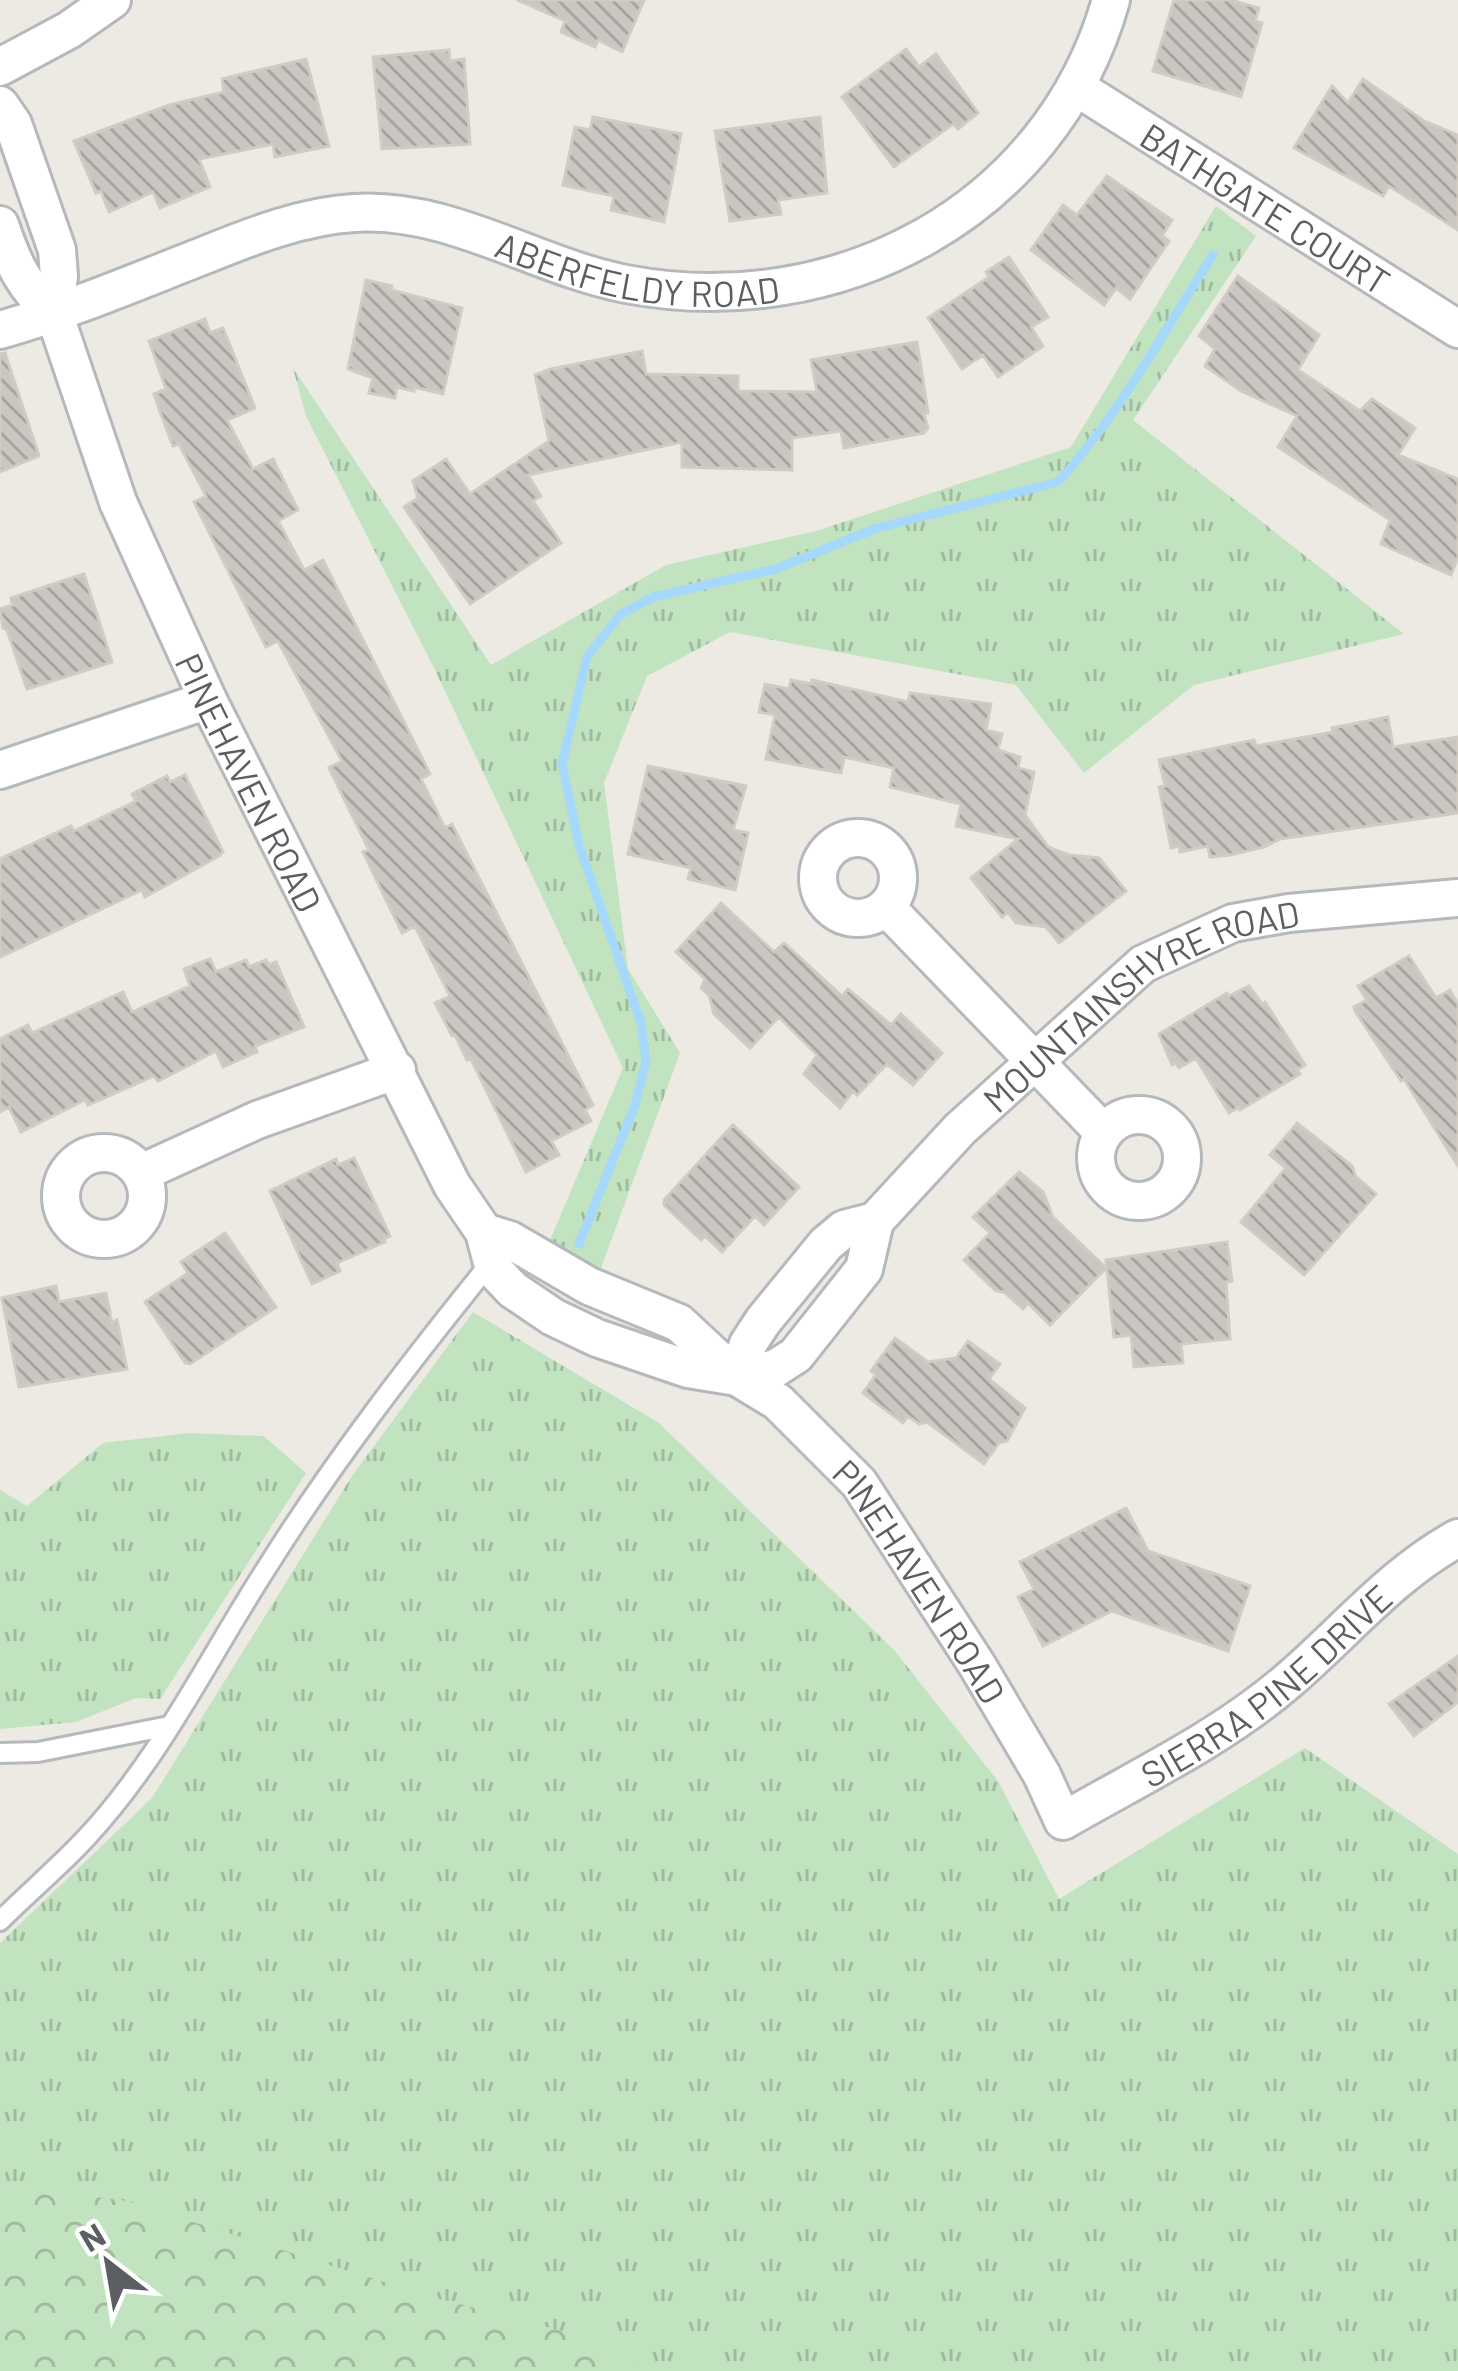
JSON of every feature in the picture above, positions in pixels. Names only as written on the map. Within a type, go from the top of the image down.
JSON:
[{"type":"street","points":[[0,67],[69,30],[112,0]]},
{"type":"street","name":"ABERFELDY ROAD","points":[[0,330],[246,239],[352,212],[428,218],[622,284],[698,294],[771,290],[838,275],[885,259],[986,197],[1060,115],[1090,61],[1112,0]]},
{"type":"street","name":"BATHGATE COURT","points":[[1076,86],[1458,329]]},
{"type":"street","name":"PINEHAVEN ROAD","points":[[0,105],[14,124],[57,250],[54,313],[104,468],[208,700],[487,1247],[510,1240],[589,1286],[679,1323],[737,1377],[778,1402],[859,1483],[977,1665],[1042,1774],[1063,1821]]},
{"type":"street","name":"PINEHAVEN ROAD","points":[[0,225],[27,290],[54,313]]},
{"type":"street","points":[[0,770],[208,700]]},
{"type":"street","name":"MOUNTAINSHYRE ROAD","points":[[737,1377],[776,1368],[796,1354],[864,1269],[874,1221],[921,1168],[1032,1060],[1143,964],[1233,922],[1458,898]]},
{"type":"street","points":[[886,907],[1102,1132]]},
{"type":"street","points":[[141,1173],[257,1120],[397,1070]]},
{"type":"street","name":"SIERRA PINE DRIVE","points":[[1063,1821],[1246,1714],[1390,1586],[1458,1538]]},
{"type":"lane","points":[[0,1921],[86,1838],[170,1726],[265,1569],[487,1247]]},
{"type":"lane","points":[[0,1754],[38,1752],[170,1726]]},
{"type":"green space","points":[[1216,206],[1256,236],[1133,420],[1404,634],[1194,685],[1084,773],[1016,685],[730,632],[647,676],[604,783],[628,969],[680,1053],[598,1276],[548,1245],[623,1068],[435,670],[306,416],[293,368],[491,665],[666,565],[816,531],[1071,447]]},
{"type":"green space","points":[[473,1312],[659,1423],[894,1650],[998,1781],[1059,1899],[1305,1748],[1458,1854],[1458,2371],[0,2371],[0,1943],[152,1798],[352,1476]]},
{"type":"green space","points":[[189,1433],[264,1436],[306,1473],[160,1699],[136,1698],[76,1722],[0,1729],[0,1490],[27,1506],[103,1443]]},
{"type":"green space","points":[[0,2185],[126,2201],[432,2297],[593,2339],[642,2371],[0,2371]]},
{"type":"building","points":[[517,0],[644,0],[622,52],[598,40],[595,47],[561,32],[565,21]]},
{"type":"building","points":[[1174,0],[1231,0],[1259,8],[1255,21],[1262,23],[1241,97],[1153,71]]},
{"type":"building","points":[[906,49],[919,67],[936,54],[978,113],[958,129],[953,124],[894,167],[842,97]]},
{"type":"building","points":[[449,50],[450,61],[464,59],[470,144],[382,149],[373,57]]},
{"type":"building","points":[[306,59],[329,146],[275,157],[273,144],[199,159],[210,187],[160,208],[153,192],[109,212],[74,141],[169,105],[224,92],[222,79]]},
{"type":"building","points":[[1363,79],[1424,121],[1458,135],[1458,230],[1389,186],[1383,196],[1294,148],[1332,86],[1348,103]]},
{"type":"building","points":[[593,117],[681,134],[664,222],[611,210],[614,196],[563,185],[575,127],[590,130]]},
{"type":"building","points":[[820,117],[827,193],[778,200],[781,214],[730,221],[715,131]]},
{"type":"building","points":[[1107,176],[1172,220],[1162,236],[1169,241],[1130,299],[1116,288],[1104,305],[1031,250],[1063,205],[1077,215]]},
{"type":"building","points":[[1009,257],[1048,317],[1031,327],[1043,346],[998,377],[983,355],[962,369],[928,318],[989,277],[986,272]]},
{"type":"building","points":[[1238,276],[1319,335],[1298,370],[1360,411],[1372,399],[1415,428],[1398,455],[1458,479],[1458,557],[1451,575],[1381,544],[1390,520],[1278,447],[1297,416],[1241,391],[1205,366],[1215,349],[1199,336]]},
{"type":"building","points":[[366,280],[462,308],[443,394],[414,387],[414,391],[397,387],[395,398],[369,393],[373,378],[348,369]]},
{"type":"building","points":[[205,319],[210,333],[223,328],[255,408],[227,420],[253,469],[273,459],[298,510],[278,521],[304,570],[323,560],[430,774],[421,779],[445,828],[452,824],[593,1105],[585,1110],[591,1121],[551,1141],[559,1155],[526,1172],[471,1059],[467,1060],[435,1003],[450,996],[415,926],[402,933],[363,852],[369,850],[329,768],[342,761],[278,641],[266,647],[194,502],[206,496],[179,444],[173,446],[160,412],[154,394],[166,389],[149,341]]},
{"type":"building","points":[[917,342],[928,413],[924,414],[928,428],[924,433],[844,448],[841,431],[792,438],[792,470],[682,467],[682,442],[528,475],[541,496],[533,501],[561,543],[470,604],[404,507],[418,498],[413,481],[446,459],[470,494],[549,441],[535,375],[551,369],[642,351],[646,374],[738,376],[738,391],[817,392],[811,360]]},
{"type":"building","points":[[5,353],[39,456],[0,472],[0,354]]},
{"type":"building","points":[[84,574],[112,662],[27,689],[0,609],[13,605],[11,598]]},
{"type":"building","points":[[791,680],[812,684],[812,680],[908,702],[910,693],[991,704],[986,730],[1002,734],[998,750],[1020,757],[1018,768],[1034,772],[1025,815],[1048,847],[1099,858],[1126,891],[1059,943],[1046,927],[1016,923],[1008,912],[1002,917],[971,878],[1018,839],[956,826],[961,804],[890,787],[894,768],[844,757],[841,773],[766,759],[775,715],[759,712],[765,684],[789,689]]},
{"type":"building","points":[[1388,717],[1393,747],[1458,737],[1458,813],[1280,839],[1230,855],[1210,857],[1208,846],[1180,852],[1179,846],[1171,848],[1159,787],[1165,786],[1159,760],[1254,740],[1256,746],[1333,732],[1332,728]]},
{"type":"building","points":[[648,766],[746,786],[733,830],[748,833],[735,890],[688,879],[691,868],[628,854]]},
{"type":"building","points":[[185,775],[223,852],[219,856],[145,897],[142,890],[0,957],[0,859],[136,801],[132,794],[167,776],[170,782]]},
{"type":"building","points":[[721,903],[774,952],[784,943],[842,996],[848,989],[891,1025],[901,1014],[942,1053],[913,1085],[887,1064],[840,1108],[804,1074],[817,1055],[779,1017],[750,1048],[714,1014],[709,995],[701,988],[705,979],[676,952]]},
{"type":"building","points":[[1409,956],[1436,998],[1450,990],[1458,1004],[1458,1166],[1354,1007],[1367,1000],[1358,986]]},
{"type":"building","points":[[210,959],[216,972],[246,960],[249,967],[266,960],[269,965],[276,962],[304,1027],[255,1046],[257,1052],[223,1067],[216,1051],[158,1081],[154,1076],[88,1105],[85,1100],[21,1132],[9,1107],[0,1112],[0,1039],[28,1025],[32,1033],[123,992],[132,1012],[190,986],[184,969]]},
{"type":"building","points":[[1249,986],[1265,1002],[1305,1065],[1297,1070],[1300,1074],[1229,1113],[1196,1058],[1179,1068],[1172,1065],[1159,1034],[1227,993]]},
{"type":"building","points":[[1297,1123],[1352,1166],[1356,1177],[1376,1194],[1304,1275],[1241,1222],[1286,1168],[1270,1155]]},
{"type":"building","points":[[733,1125],[799,1187],[764,1225],[755,1216],[722,1252],[705,1236],[701,1240],[664,1200]]},
{"type":"building","points":[[354,1158],[390,1236],[337,1263],[340,1271],[312,1284],[270,1191],[336,1159],[338,1165]]},
{"type":"building","points":[[1019,1172],[1043,1192],[1053,1217],[1106,1268],[1050,1325],[1028,1303],[1023,1309],[1004,1292],[996,1291],[964,1260],[990,1233],[973,1217]]},
{"type":"building","points":[[225,1233],[276,1307],[185,1363],[145,1302],[188,1273],[181,1262]]},
{"type":"building","points":[[1227,1242],[1232,1281],[1226,1282],[1230,1339],[1181,1344],[1183,1363],[1134,1367],[1131,1335],[1114,1337],[1106,1260]]},
{"type":"building","points":[[56,1286],[59,1302],[106,1293],[127,1369],[19,1387],[2,1298]]},
{"type":"building","points":[[895,1338],[928,1362],[956,1358],[968,1341],[1000,1364],[989,1379],[1025,1408],[1007,1441],[999,1443],[984,1464],[927,1422],[919,1424],[908,1416],[903,1423],[863,1393],[876,1375],[871,1371]]},
{"type":"building","points":[[1126,1508],[1148,1551],[1250,1586],[1228,1651],[1112,1611],[1043,1646],[1018,1597],[1034,1589],[1020,1562]]},
{"type":"building","points":[[1458,1656],[1458,1702],[1414,1736],[1389,1704]]},
{"type":"waterway","points":[[579,1244],[635,1105],[646,1061],[641,1023],[579,845],[562,764],[587,657],[620,615],[653,597],[776,569],[874,529],[1058,482],[1121,401],[1213,255]]}]
